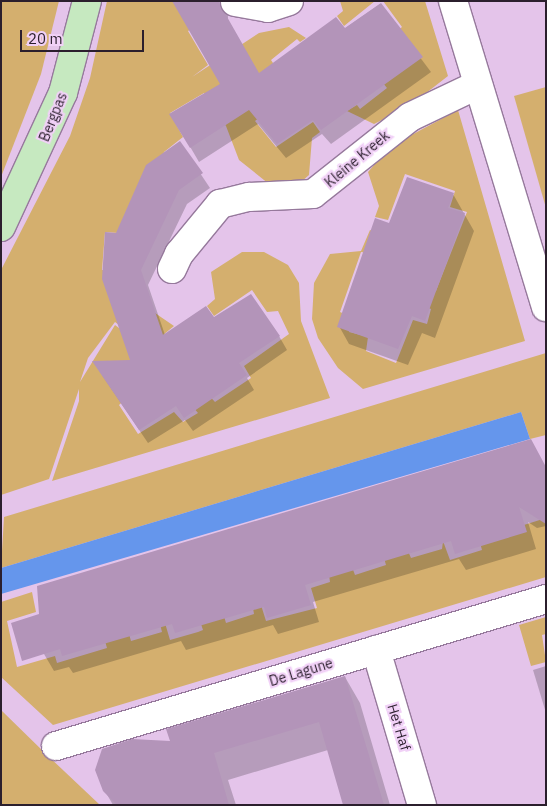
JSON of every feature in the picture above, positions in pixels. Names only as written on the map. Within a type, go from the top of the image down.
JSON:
[{"type":"main road","name":"Bergpas","points":[[1,227],[63,93],[87,1]]},
{"type":"street","points":[[235,2],[268,8],[289,1]]},
{"type":"street","points":[[453,1],[546,307]]},
{"type":"street","name":"Kleine Kreek","points":[[172,269],[179,254],[220,204],[249,197],[312,194],[410,117],[477,85]]},
{"type":"street","name":"De Lagune","points":[[56,746],[546,599]]},
{"type":"street","name":"Het Haf","points":[[376,650],[422,805]]},
{"type":"shaded area","points":[[1,1],[59,1],[41,74],[1,177]]},
{"type":"shaded area","points":[[107,1],[180,1],[220,11],[188,31],[208,65],[192,77],[259,33],[289,27],[306,38],[300,42],[297,39],[271,60],[281,75],[265,113],[255,121],[276,147],[313,122],[320,132],[312,138],[309,175],[301,182],[269,184],[239,160],[226,126],[204,93],[170,113],[183,137],[164,152],[144,235],[105,232],[102,270],[142,273],[119,325],[115,322],[88,358],[80,382],[115,325],[119,328],[155,313],[174,326],[135,358],[128,397],[119,405],[138,434],[174,412],[183,422],[198,413],[188,401],[204,390],[215,402],[251,378],[244,366],[289,334],[278,311],[267,312],[252,290],[214,316],[207,306],[215,299],[211,272],[242,252],[264,252],[288,265],[299,283],[301,321],[330,398],[52,481],[79,401],[79,389],[49,479],[1,495],[1,270],[70,136],[90,78]]},
{"type":"shaded area","points":[[340,1],[375,1],[344,26],[337,16],[343,11]]},
{"type":"shaded area","points":[[383,1],[425,1],[448,76],[408,107],[374,124],[347,111],[357,105],[360,109],[387,88],[375,73],[392,35],[402,27]]},
{"type":"shaded area","points":[[546,87],[546,208],[514,96]]},
{"type":"shaded area","points":[[458,110],[525,341],[363,389],[338,368],[318,338],[312,319],[314,283],[330,254],[361,251],[370,230],[383,235],[375,254],[361,252],[340,312],[354,318],[349,332],[368,337],[366,351],[396,363],[413,320],[427,324],[431,309],[419,304],[436,291],[467,212],[450,207],[455,191],[405,174],[388,220],[375,217],[379,206],[368,172],[391,146]]},
{"type":"shaded area","points":[[546,353],[546,435],[530,439],[521,412],[1,568],[4,517]]},
{"type":"shaded area","points":[[546,518],[546,577],[53,725],[1,677],[1,602],[32,592],[36,612],[7,621],[17,667],[55,656],[57,663],[107,648],[105,641],[129,634],[131,641],[162,632],[160,624],[165,623],[170,640],[198,632],[203,630],[200,621],[221,606],[226,623],[254,614],[252,602],[261,605],[266,621],[317,608],[311,588],[330,582],[329,575],[352,567],[355,575],[386,565],[384,558],[408,551],[411,558],[442,549],[443,541],[450,560],[482,550],[479,539]]},
{"type":"shaded area","points":[[546,617],[546,634],[542,635],[546,662],[531,666],[519,625]]},
{"type":"shaded area","points":[[1,710],[46,754],[100,805],[1,805]]},
{"type":"water","points":[[521,412],[530,439],[1,594],[1,568]]},
{"type":"building","points":[[172,1],[218,1],[259,73],[336,17],[345,28],[381,3],[423,57],[321,130],[313,120],[277,144],[249,110],[190,148],[169,114],[220,84]]},
{"type":"building","points":[[180,141],[203,173],[179,190],[141,270],[163,335],[206,306],[214,317],[251,294],[280,336],[239,363],[247,375],[184,418],[176,406],[139,430],[92,361],[130,360],[102,279],[105,232],[116,233],[146,165]]},
{"type":"building","points":[[407,177],[454,193],[448,208],[465,213],[425,321],[412,316],[398,349],[337,327],[375,218],[389,223]]},
{"type":"building","points":[[531,439],[546,467],[546,524],[519,507],[527,532],[455,554],[451,541],[305,585],[311,605],[267,618],[264,607],[175,633],[172,624],[62,656],[60,649],[22,661],[11,623],[39,614],[37,586]]},
{"type":"building","points":[[345,676],[384,805],[343,805],[319,722],[214,753],[229,805],[117,805],[103,791],[95,770],[102,749],[132,739],[170,741],[166,729]]}]
